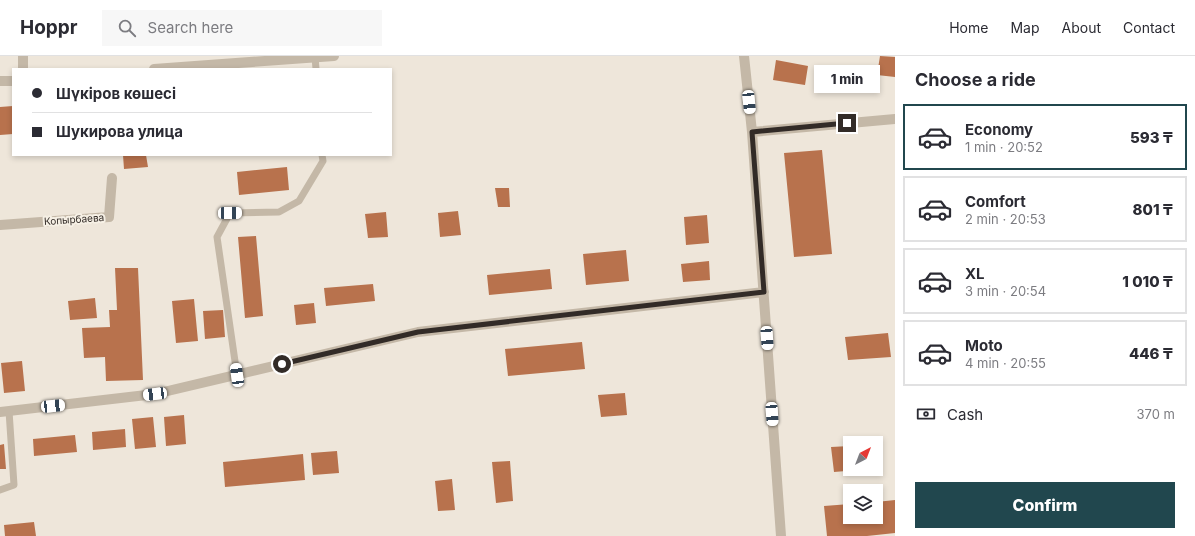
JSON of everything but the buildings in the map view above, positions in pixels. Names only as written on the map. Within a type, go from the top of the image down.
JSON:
[{"type":"street","points":[[22,56],[23,68]]},
{"type":"street","points":[[161,68],[214,60],[334,56]]},
{"type":"street","points":[[744,56],[752,132],[781,536]]},
{"type":"street","points":[[0,82],[12,81]]},
{"type":"street","points":[[752,132],[895,119]]},
{"type":"street","name":"Копырбаева","points":[[0,225],[109,217],[112,178]]},
{"type":"street","points":[[4,412],[155,394],[418,332],[764,292]]},
{"type":"lane","points":[[315,57],[316,68]]},
{"type":"lane","points":[[237,375],[217,237],[230,213],[279,212],[299,201],[323,161],[322,156]]},
{"type":"lane","points":[[0,490],[14,485],[4,412]]},
{"type":"route","points":[[282,364],[418,332],[764,292],[752,132],[847,123]]}]
